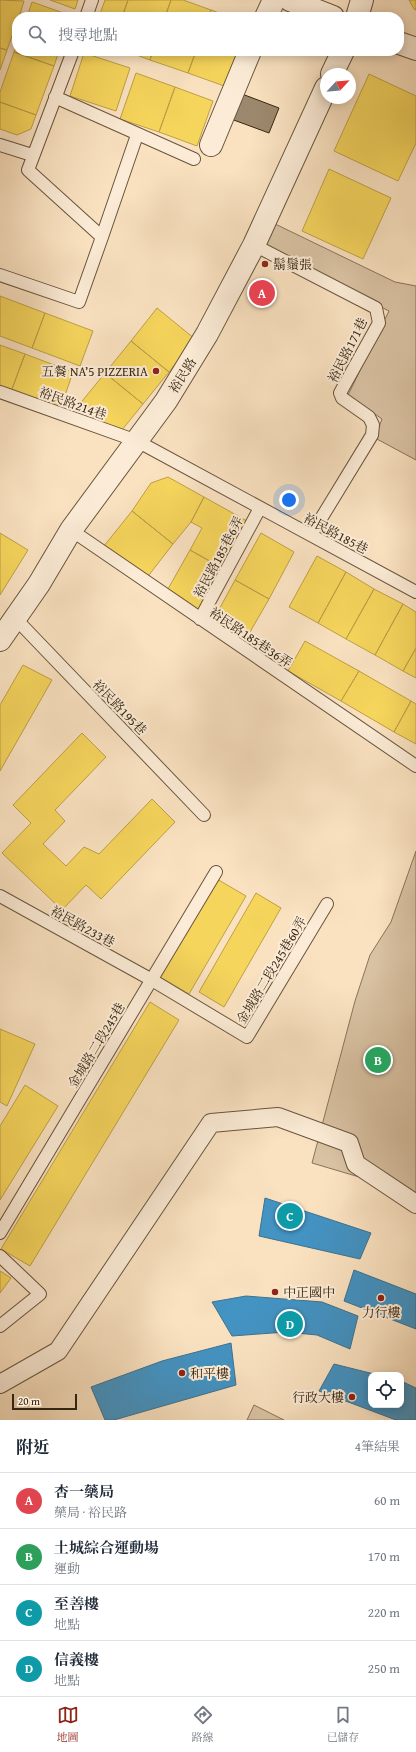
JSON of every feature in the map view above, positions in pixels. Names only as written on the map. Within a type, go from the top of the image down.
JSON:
[{"type":"street","points":[[268,12],[274,0]]},
{"type":"street","points":[[290,0],[320,12]]},
{"type":"street","points":[[358,12],[362,0]]},
{"type":"street","points":[[404,45],[416,50]]},
{"type":"street","points":[[211,145],[248,56]]},
{"type":"street","points":[[335,68],[341,56]]},
{"type":"street","name":"裕民路","points":[[0,640],[39,584],[71,530],[166,401],[207,334],[254,244],[320,101]]},
{"type":"street","points":[[0,1384],[58,1351],[211,1123],[278,1117],[349,1143],[356,1164],[416,1204]]},
{"type":"lane","points":[[88,12],[92,0]]},
{"type":"lane","points":[[71,56],[32,155],[28,170],[102,237]]},
{"type":"lane","points":[[55,97],[137,135],[194,159]]},
{"type":"lane","points":[[0,275],[78,302],[137,135]]},
{"type":"lane","points":[[0,145],[32,155]]},
{"type":"lane","name":"裕民路171巷","points":[[254,244],[376,308],[379,323],[340,393],[342,398],[369,417],[373,425],[372,435],[311,535]]},
{"type":"lane","name":"裕民路214巷","points":[[0,392],[137,441]]},
{"type":"lane","name":"裕民路185巷","points":[[137,441],[416,592]]},
{"type":"lane","name":"裕民路185巷6弄","points":[[200,619],[260,508]]},
{"type":"lane","name":"裕民路185巷36弄","points":[[71,530],[416,766]]},
{"type":"lane","name":"裕民路195巷","points":[[15,618],[204,815]]},
{"type":"lane","name":"金城路二段245巷","points":[[0,1233],[216,872]]},
{"type":"lane","name":"裕民路233巷","points":[[0,896],[152,980]]},
{"type":"lane","name":"金城路二段245巷60弄","points":[[152,980],[247,1037],[327,904]]},
{"type":"lane","points":[[0,1256],[40,1294],[0,1326]]},
{"type":"shaded area","points":[[269,221],[395,282],[416,286],[416,460],[375,438],[382,419],[348,395],[389,311],[258,245]]},
{"type":"shaded area","points":[[416,851],[416,1209],[376,1182],[312,1163],[355,1001],[370,955],[391,922]]},
{"type":"shaded area","points":[[254,1405],[284,1420],[247,1420]]},
{"type":"building: 住宅","points":[[0,0],[24,1],[21,12],[12,12],[12,36],[7,50],[0,48]]},
{"type":"building: 住宅","points":[[50,0],[78,0],[75,9]]},
{"type":"building: 住宅","points":[[105,0],[128,0],[124,12],[101,12]]},
{"type":"building: 住宅","points":[[128,0],[171,0],[167,12],[124,12]]},
{"type":"building: 住宅","points":[[171,0],[183,0],[211,10],[210,12],[167,12]]},
{"type":"building: 住宅","points":[[409,0],[416,0],[416,10],[414,9]]},
{"type":"building: 住宅","points":[[32,2],[61,12],[29,12]]},
{"type":"building: 住宅","points":[[0,48],[7,50],[0,70]]},
{"type":"building: 住宅","points":[[13,56],[25,56],[54,66],[36,115],[0,102],[0,92]]},
{"type":"building: 住宅","points":[[25,56],[57,56],[54,66]]},
{"type":"building: 住宅","points":[[83,56],[93,56],[130,68],[116,111],[70,96]]},
{"type":"building: 住宅","points":[[139,56],[151,56],[150,60]]},
{"type":"building: 住宅","points":[[151,56],[194,56],[188,73],[150,60]]},
{"type":"building: 住宅","points":[[194,56],[238,56],[227,87],[188,73]]},
{"type":"building: 住宅","points":[[136,73],[175,87],[159,132],[120,119]]},
{"type":"building: 住宅","points":[[369,74],[416,96],[416,143],[398,181],[334,151]]},
{"type":"building: 住宅","points":[[175,87],[213,101],[197,146],[159,132]]},
{"type":"building: 住宅","points":[[0,102],[36,115],[31,129],[17,135],[0,129]]},
{"type":"building: 住宅","points":[[329,169],[391,198],[363,259],[302,231]]},
{"type":"building: 住宅","points":[[0,296],[45,313],[32,348],[0,336]]},
{"type":"building: 住宅","points":[[157,308],[195,339],[169,372],[131,341]]},
{"type":"building: 住宅","points":[[45,313],[93,331],[80,366],[32,348]]},
{"type":"building: 住宅","points":[[131,341],[169,372],[143,404],[105,373]]},
{"type":"building: 住宅","points":[[0,345],[25,354],[12,389],[0,385]]},
{"type":"building: 住宅","points":[[25,354],[73,372],[61,407],[12,389]]},
{"type":"building: 住宅","points":[[105,373],[143,404],[117,436],[79,405]]},
{"type":"building: 住宅","points":[[168,477],[204,497],[191,522],[173,544],[132,511],[151,483]]},
{"type":"building: 住宅","points":[[204,497],[247,521],[222,568],[190,550],[202,528],[191,522]]},
{"type":"building: 住宅","points":[[132,511],[173,544],[142,584],[100,551]]},
{"type":"building: 住宅","points":[[0,533],[28,550],[0,595]]},
{"type":"building: 住宅","points":[[261,533],[294,552],[269,599],[235,580]]},
{"type":"building: 住宅","points":[[190,550],[222,568],[196,614],[164,596]]},
{"type":"building: 住宅","points":[[317,556],[346,572],[318,623],[289,607]]},
{"type":"building: 住宅","points":[[346,572],[374,589],[346,639],[318,623]]},
{"type":"building: 住宅","points":[[235,580],[269,599],[242,646],[209,628]]},
{"type":"building: 住宅","points":[[374,589],[403,604],[375,655],[346,639]]},
{"type":"building: 住宅","points":[[403,604],[416,612],[416,648],[403,671],[375,655]]},
{"type":"building: 住宅","points":[[305,641],[359,671],[341,701],[288,671]]},
{"type":"building: 住宅","points":[[416,648],[416,678],[403,671]]},
{"type":"building: 住宅","points":[[23,665],[52,680],[0,771],[0,705]]},
{"type":"building: 住宅","points":[[359,671],[411,701],[394,732],[341,701]]},
{"type":"building: 住宅","points":[[411,701],[416,704],[416,744],[394,732]]},
{"type":"building: 住宅","points":[[82,733],[106,757],[55,810],[65,821],[43,844],[66,866],[84,847],[99,854],[152,799],[175,822],[101,899],[86,885],[62,910],[2,853],[31,823],[13,805]]},
{"type":"building: 住宅","points":[[217,879],[246,896],[189,994],[160,977]]},
{"type":"building: 住宅","points":[[256,893],[281,908],[224,1007],[199,992]]},
{"type":"building: 住宅","points":[[150,1002],[179,1020],[30,1266],[1,1249]]},
{"type":"building: 住宅","points":[[0,1029],[35,1044],[7,1106],[0,1102]]},
{"type":"building: 住宅","points":[[25,1085],[58,1106],[0,1200],[0,1126]]},
{"type":"building: 住宅","points":[[0,1271],[11,1278],[0,1293]]},
{"type":"building: 學校","points":[[265,1198],[371,1233],[360,1259],[259,1236]]},
{"type":"building: 學校","name":"力行樓","points":[[354,1270],[416,1294],[416,1329],[344,1301]]},
{"type":"building: 學校","points":[[246,1296],[322,1302],[358,1316],[350,1349],[317,1335],[286,1332],[232,1336],[212,1302]]},
{"type":"building: 學校","name":"和平樓","points":[[231,1343],[236,1385],[114,1420],[105,1420],[91,1387],[162,1361]]},
{"type":"building: 學校","name":"行政大樓","points":[[334,1364],[368,1372],[368,1408],[404,1408],[404,1382],[416,1388],[416,1420],[396,1420],[319,1391]]},
{"type":"building: 其他","points":[[242,94],[279,108],[269,133],[231,119]]},
{"type":"place","name":"鬍鬚張","points":[[265,264]]},
{"type":"place","name":"杏一藥局","points":[[262,293]]},
{"type":"place","name":"五餐 NA’5 PIZZERIA","points":[[156,371]]},
{"type":"place","name":"土城綜合運動場","points":[[378,1060]]},
{"type":"place","name":"至善樓","points":[[290,1216]]},
{"type":"place","name":"中正國中","points":[[275,1292]]},
{"type":"place","name":"力行樓","points":[[381,1298]]},
{"type":"place","name":"信義樓","points":[[290,1324]]},
{"type":"place","name":"和平樓","points":[[182,1373]]},
{"type":"place","name":"行政大樓","points":[[352,1397]]}]
